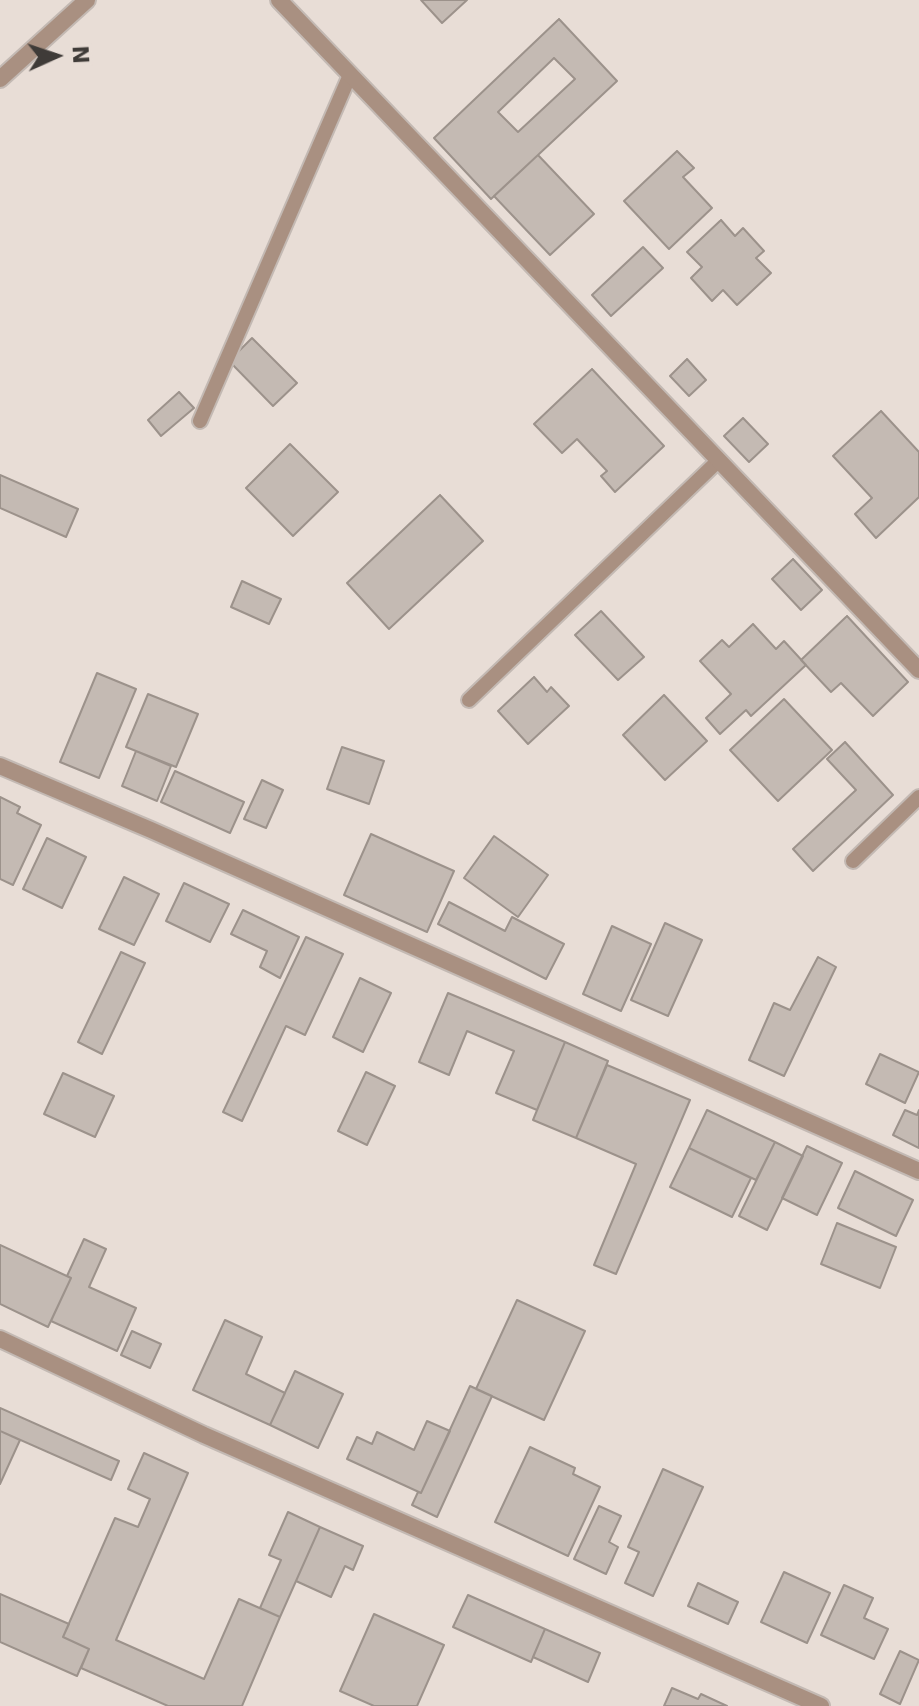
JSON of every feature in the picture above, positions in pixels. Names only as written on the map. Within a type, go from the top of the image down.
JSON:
[{"type":"street","points":[[0,79],[87,0]]},
{"type":"street","points":[[279,0],[919,670]]},
{"type":"street","points":[[0,766],[919,1171]]},
{"type":"street","points":[[0,1339],[204,1435],[821,1706]]},
{"type":"lane","points":[[200,421],[350,75]]},
{"type":"lane","points":[[469,700],[719,460]]},
{"type":"lane","points":[[853,861],[919,797]]},
{"type":"building","points":[[421,0],[467,0],[442,23]]},
{"type":"building","points":[[559,19],[617,81],[491,199],[434,138]],"holes":[[[554,58],[575,79],[518,132],[498,112]]]},
{"type":"building","points":[[677,151],[694,168],[683,177],[712,208],[669,249],[624,201]]},
{"type":"building","points":[[538,155],[594,214],[550,255],[494,196]]},
{"type":"building","points":[[721,220],[735,236],[743,228],[764,251],[756,258],[771,273],[737,305],[723,290],[712,301],[691,278],[702,267],[687,252]]},
{"type":"building","points":[[643,247],[663,268],[611,316],[592,295]]},
{"type":"building","points":[[252,338],[297,383],[273,406],[229,361]]},
{"type":"building","points":[[687,359],[706,380],[689,396],[670,376]]},
{"type":"building","points":[[592,369],[664,446],[615,492],[601,476],[607,471],[577,439],[562,453],[534,424]]},
{"type":"building","points":[[179,392],[194,408],[161,436],[148,420]]},
{"type":"building","points":[[881,411],[919,452],[919,497],[876,538],[855,514],[872,498],[833,456]]},
{"type":"building","points":[[743,418],[768,444],[749,462],[724,436]]},
{"type":"building","points":[[290,444],[338,492],[293,536],[246,488]]},
{"type":"building","points":[[0,475],[78,509],[66,537],[0,508]]},
{"type":"building","points":[[440,495],[483,541],[389,629],[347,583]]},
{"type":"building","points":[[793,559],[822,590],[801,610],[772,579]]},
{"type":"building","points":[[242,581],[281,599],[269,624],[231,607]]},
{"type":"building","points":[[601,611],[644,657],[618,680],[575,635]]},
{"type":"building","points":[[847,616],[908,682],[873,716],[841,683],[831,692],[801,660]]},
{"type":"building","points":[[753,624],[776,649],[784,641],[806,665],[751,716],[746,710],[720,734],[706,718],[731,694],[700,661],[722,640],[729,647]]},
{"type":"building","points":[[97,673],[136,689],[99,778],[60,762]]},
{"type":"building","points":[[534,677],[547,692],[551,687],[569,706],[528,744],[498,711]]},
{"type":"building","points":[[148,694],[198,714],[176,767],[126,747]]},
{"type":"building","points":[[664,695],[707,741],[665,780],[623,735]]},
{"type":"building","points":[[784,699],[832,750],[778,801],[730,750]]},
{"type":"building","points":[[845,742],[893,795],[813,871],[793,849],[856,790],[827,759]]},
{"type":"building","points":[[342,747],[384,761],[369,804],[327,789]]},
{"type":"building","points":[[136,751],[171,766],[157,801],[122,786]]},
{"type":"building","points":[[175,771],[244,802],[230,833],[161,802]]},
{"type":"building","points":[[262,780],[283,790],[266,828],[244,819]]},
{"type":"building","points":[[0,797],[20,807],[17,813],[41,825],[13,885],[0,879]]},
{"type":"building","points":[[371,834],[454,871],[427,932],[344,895]]},
{"type":"building","points":[[494,836],[548,875],[518,917],[464,878]]},
{"type":"building","points":[[47,838],[86,857],[62,908],[23,889]]},
{"type":"building","points":[[124,877],[159,894],[134,945],[99,929]]},
{"type":"building","points":[[184,883],[229,904],[210,942],[166,921]]},
{"type":"building","points":[[449,902],[505,931],[512,917],[564,944],[546,979],[438,924]]},
{"type":"building","points":[[243,910],[299,937],[280,978],[260,967],[267,951],[231,934]]},
{"type":"building","points":[[665,923],[702,940],[668,1016],[631,1000]]},
{"type":"building","points":[[612,926],[651,944],[621,1011],[583,994]]},
{"type":"building","points":[[306,937],[343,954],[305,1035],[286,1026],[242,1121],[223,1112]]},
{"type":"building","points":[[121,952],[145,963],[102,1054],[78,1042]]},
{"type":"building","points":[[818,957],[836,967],[784,1076],[749,1060],[774,1003],[790,1010]]},
{"type":"building","points":[[360,978],[391,993],[363,1052],[333,1037]]},
{"type":"building","points":[[448,993],[565,1042],[537,1110],[496,1093],[514,1051],[467,1031],[449,1075],[419,1062]]},
{"type":"building","points":[[565,1042],[608,1061],[576,1138],[533,1120]]},
{"type":"building","points":[[880,1054],[919,1072],[905,1103],[866,1084]]},
{"type":"building","points":[[607,1065],[690,1100],[616,1274],[594,1265],[636,1164],[576,1138]]},
{"type":"building","points":[[366,1072],[395,1086],[367,1145],[338,1131]]},
{"type":"building","points":[[63,1073],[114,1096],[95,1137],[44,1114]]},
{"type":"building","points":[[707,1110],[775,1142],[756,1180],[689,1148]]},
{"type":"building","points":[[905,1110],[917,1115],[919,1110],[919,1148],[893,1135]]},
{"type":"building","points":[[775,1142],[803,1156],[767,1230],[739,1216]]},
{"type":"building","points":[[807,1146],[842,1163],[817,1215],[782,1198]]},
{"type":"building","points":[[689,1148],[751,1178],[732,1217],[670,1187]]},
{"type":"building","points":[[855,1171],[913,1200],[896,1236],[838,1208]]},
{"type":"building","points":[[837,1223],[896,1247],[880,1288],[821,1264]]},
{"type":"building","points":[[84,1239],[106,1249],[89,1287],[136,1308],[117,1351],[51,1321],[71,1278],[67,1276]]},
{"type":"building","points":[[0,1245],[71,1278],[48,1327],[0,1304]]},
{"type":"building","points":[[517,1300],[585,1331],[544,1420],[476,1389]]},
{"type":"building","points":[[225,1320],[262,1337],[246,1374],[285,1393],[270,1425],[193,1390]]},
{"type":"building","points":[[132,1331],[161,1344],[150,1368],[121,1355]]},
{"type":"building","points":[[295,1371],[343,1394],[318,1448],[270,1425]]},
{"type":"building","points":[[470,1386],[492,1396],[437,1517],[412,1505],[418,1492],[421,1493]]},
{"type":"building","points":[[0,1408],[119,1461],[111,1480],[0,1431]]},
{"type":"building","points":[[427,1421],[450,1431],[421,1493],[347,1459],[357,1437],[372,1444],[377,1432],[414,1450]]},
{"type":"building","points":[[0,1431],[20,1440],[0,1484]]},
{"type":"building","points":[[530,1447],[575,1468],[573,1474],[600,1487],[568,1556],[495,1522]]},
{"type":"building","points":[[144,1453],[188,1473],[116,1640],[204,1679],[239,1599],[280,1617],[242,1706],[168,1706],[81,1668],[89,1649],[63,1637],[115,1518],[138,1527],[150,1499],[128,1489]]},
{"type":"building","points":[[663,1469],[703,1487],[653,1596],[625,1583],[639,1552],[628,1547]]},
{"type":"building","points":[[599,1506],[621,1516],[609,1542],[618,1547],[606,1574],[574,1559]]},
{"type":"building","points":[[288,1512],[320,1527],[280,1617],[260,1608],[281,1560],[269,1555]]},
{"type":"building","points":[[320,1527],[363,1546],[353,1570],[345,1566],[331,1597],[296,1581]]},
{"type":"building","points":[[784,1572],[830,1593],[807,1643],[761,1622]]},
{"type":"building","points":[[698,1583],[738,1602],[728,1624],[688,1606]]},
{"type":"building","points":[[844,1585],[873,1598],[864,1618],[888,1629],[874,1659],[821,1635]]},
{"type":"building","points":[[0,1594],[69,1624],[63,1637],[89,1649],[77,1676],[0,1642]]},
{"type":"building","points":[[468,1595],[545,1629],[531,1662],[453,1627]]},
{"type":"building","points":[[374,1614],[444,1645],[417,1706],[374,1706],[340,1691]]},
{"type":"building","points":[[545,1629],[600,1653],[588,1682],[533,1657]]},
{"type":"building","points":[[900,1651],[919,1660],[900,1704],[880,1694]]},
{"type":"building","points":[[672,1688],[698,1699],[701,1694],[727,1706],[664,1706]]}]
